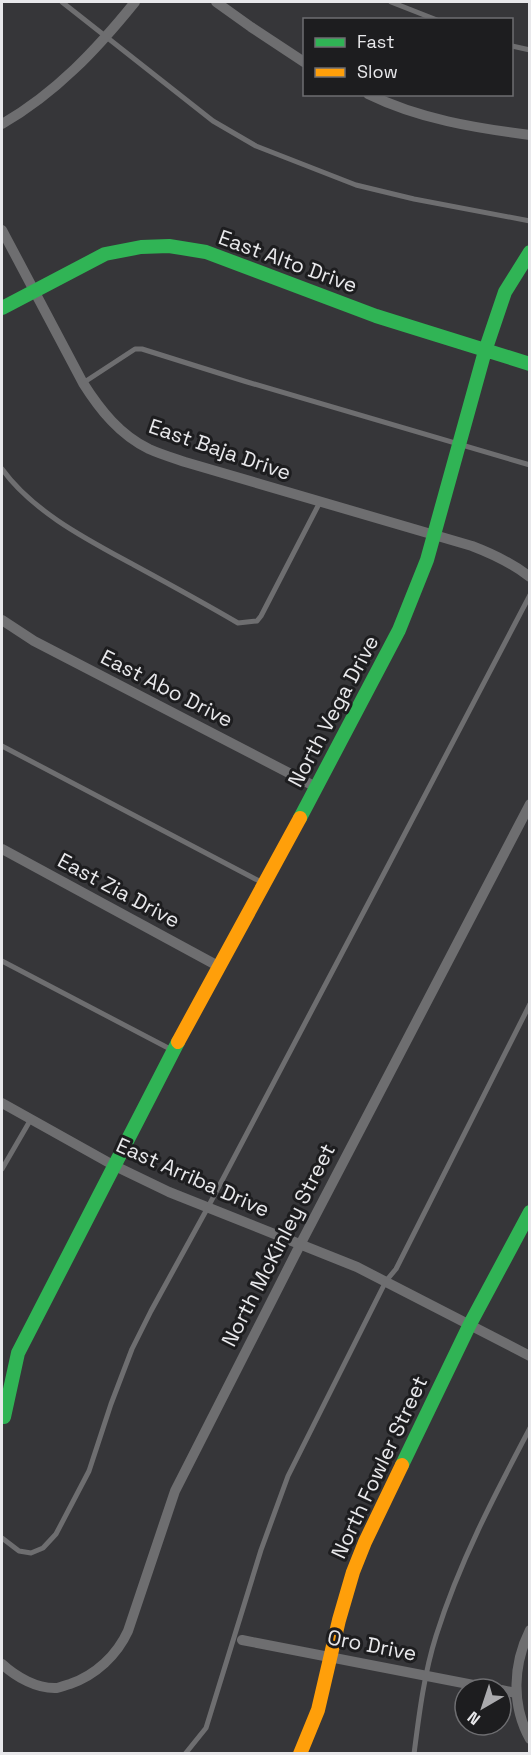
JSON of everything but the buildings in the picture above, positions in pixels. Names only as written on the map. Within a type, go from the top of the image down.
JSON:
[{"type":"street","points":[[2,124],[49,92],[75,69],[107,37],[135,2]]},
{"type":"street","points":[[216,2],[303,61]]},
{"type":"street","points":[[374,96],[417,112],[469,127],[530,135]]},
{"type":"street","name":"East Baja Drive","points":[[2,230],[96,404],[107,418],[134,440],[149,449],[185,462],[472,546],[500,557],[530,577]]},
{"type":"street","name":"East Alto Drive","points":[[2,308],[105,254],[141,247],[169,246],[206,252],[376,316],[530,364]]},
{"type":"street","name":"North Vega Drive","points":[[4,1417],[18,1353],[173,1051],[265,885],[399,630],[415,594],[435,534],[505,291],[530,252]]},
{"type":"street","name":"East Abo Drive","points":[[2,620],[34,641],[316,787]]},
{"type":"street","name":"North McKinley Street","points":[[2,1665],[37,1685],[58,1688],[91,1675],[121,1645],[128,1631],[176,1491],[301,1243],[530,804]]},
{"type":"street","name":"East Zia Drive","points":[[2,849],[219,966]]},
{"type":"street","name":"East Arriba Drive","points":[[2,1103],[113,1165],[169,1192],[207,1209],[357,1266],[530,1356]]},
{"type":"street","name":"North Fowler Street","points":[[300,1754],[318,1710],[353,1572],[365,1542],[470,1324],[530,1212]]},
{"type":"street","points":[[530,1630],[524,1641],[518,1668],[516,1693],[524,1730],[530,1739]]},
{"type":"street","name":"Oro Drive","points":[[238,1640],[453,1681]]},
{"type":"lane","points":[[62,2],[213,121],[256,146],[356,185],[530,222]]},
{"type":"lane","points":[[391,2],[432,18]]},
{"type":"lane","points":[[513,46],[530,50]]},
{"type":"lane","points":[[83,383],[135,349],[142,349],[460,446],[530,465]]},
{"type":"lane","points":[[2,469],[22,491],[73,531],[238,623],[257,621],[261,616],[320,501]]},
{"type":"lane","points":[[2,1538],[19,1551],[31,1553],[43,1548],[56,1534],[89,1471],[132,1349],[530,595]]},
{"type":"lane","points":[[2,746],[265,885]]},
{"type":"lane","points":[[2,961],[173,1051]]},
{"type":"lane","points":[[184,1754],[206,1728],[238,1640],[261,1550],[288,1476],[530,1004]]},
{"type":"lane","points":[[2,1169],[31,1119]]},
{"type":"lane","points":[[414,1754],[435,1638],[455,1581],[481,1522],[530,1428]]},
{"type":"traffic: fast","points":[[2,308],[105,254],[141,247],[169,246],[206,252],[376,316],[530,364]]},
{"type":"traffic: fast","points":[[300,818],[399,630],[427,560],[485,351],[505,292],[530,252]]},
{"type":"traffic: fast","points":[[4,1417],[18,1353],[178,1042]]},
{"type":"traffic: fast","points":[[402,1465],[470,1324],[530,1212]]},
{"type":"traffic: slow","points":[[178,1042],[300,818]]},
{"type":"traffic: slow","points":[[300,1754],[318,1710],[353,1572],[402,1465]]}]
